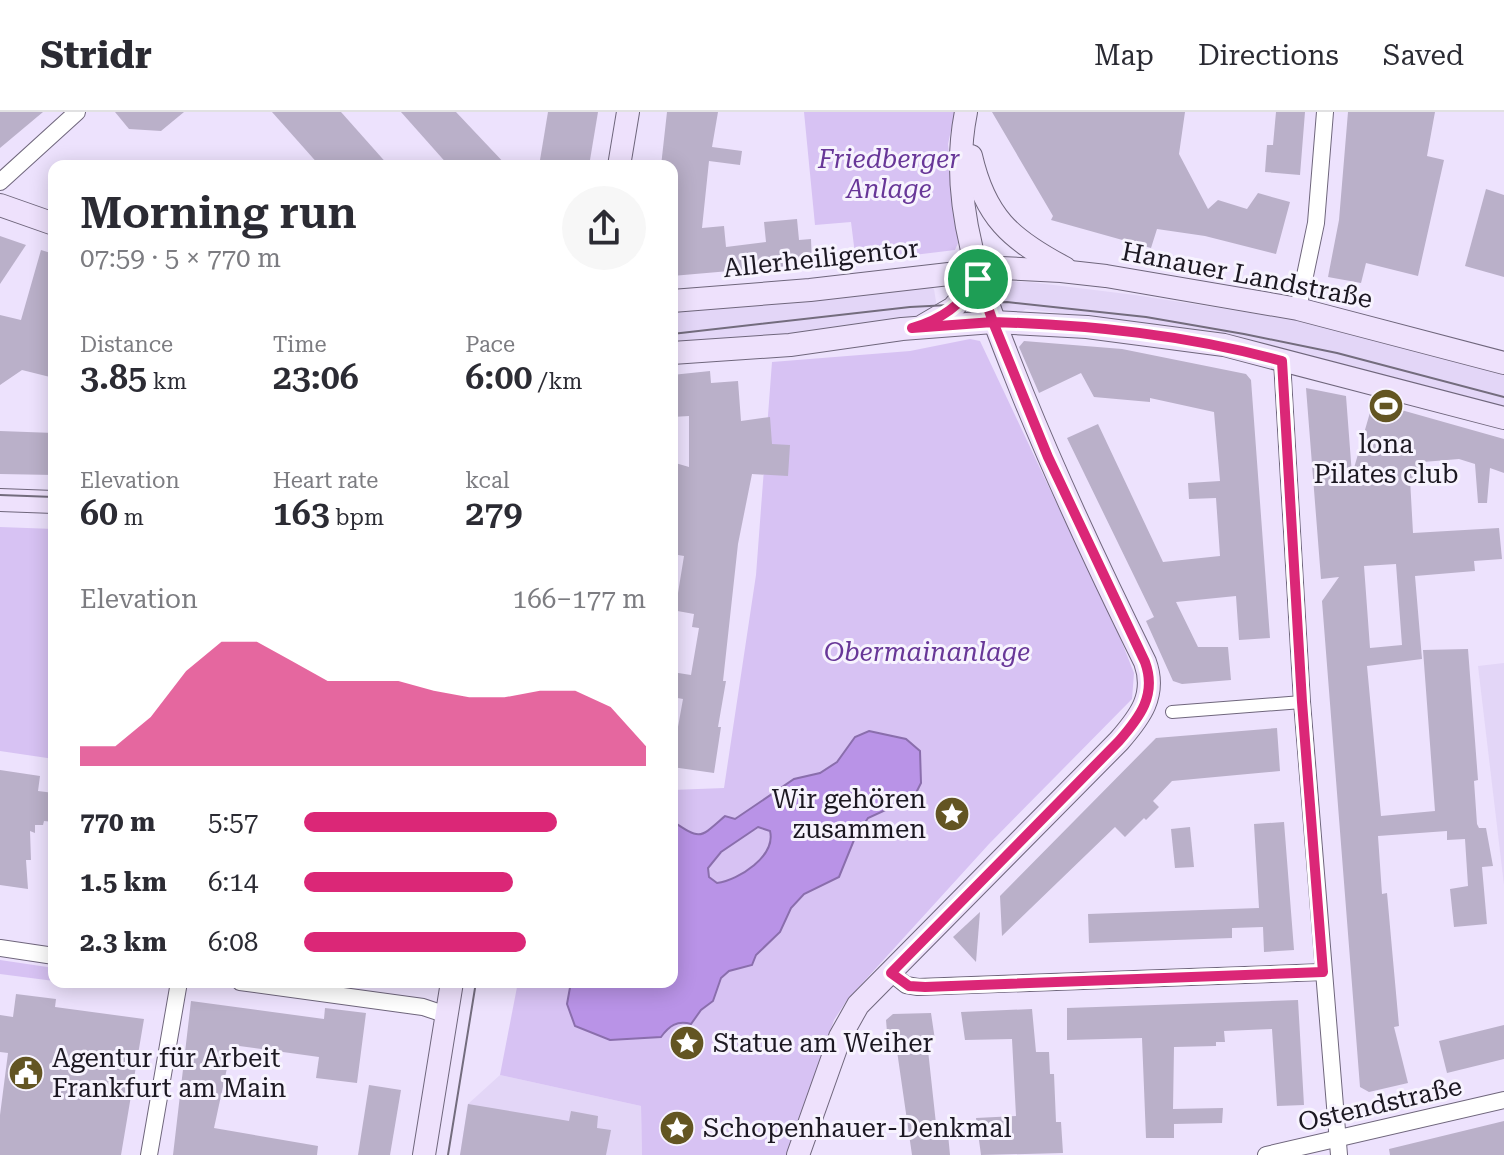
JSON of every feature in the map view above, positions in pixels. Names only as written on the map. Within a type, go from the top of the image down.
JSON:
[{"type":"main road","points":[[620,160],[628,112]]},
{"type":"main road","points":[[965,118],[984,199],[995,217],[1026,246],[1073,272]]},
{"type":"main road","points":[[798,1155],[843,1028],[858,1005],[1119,741],[1142,712],[1150,690],[1145,662],[1048,457],[993,322],[977,274],[969,243],[964,191],[961,150],[965,118]]},
{"type":"main road","points":[[0,205],[48,222]]},
{"type":"main road","name":"Hanauer Landstraße","points":[[977,274],[1001,268],[1073,272],[1298,309],[1504,363]]},
{"type":"main road","points":[[912,328],[942,317],[970,291],[977,274]]},
{"type":"main road","name":"Allerheiligentor","points":[[678,301],[977,274]]},
{"type":"main road","points":[[678,353],[790,345],[912,328],[993,322],[1156,334],[1224,345],[1504,418]]},
{"type":"main road","points":[[0,500],[48,502]]},
{"type":"main road","points":[[424,1155],[451,988]]},
{"type":"street","points":[[0,182],[77,112]]},
{"type":"street","points":[[1298,309],[1316,223],[1325,112]]},
{"type":"street","points":[[1282,361],[1302,702],[1338,1147]]},
{"type":"street","points":[[1172,712],[1302,702]]},
{"type":"street","points":[[0,948],[48,955]]},
{"type":"street","points":[[891,973],[909,986],[925,987],[1323,972]]},
{"type":"street","points":[[149,1155],[178,988]]},
{"type":"street","points":[[284,988],[423,1007],[447,1015]]},
{"type":"street","name":"Ostendstraße","points":[[1266,1155],[1338,1147],[1504,1100]]},
{"type":"shaded area","points":[[988,281],[1029,282],[1135,295],[1329,325],[1504,373],[1504,409],[1193,329],[1026,309],[1017,315],[999,315]]},
{"type":"shaded area","points":[[926,284],[934,289],[937,308],[932,314],[796,333],[678,344],[678,311],[789,302]]},
{"type":"shaded area","points":[[1504,663],[1504,885],[1478,666]]},
{"type":"shaded area","points":[[869,731],[906,739],[920,751],[921,783],[914,797],[868,818],[854,840],[839,877],[804,894],[791,908],[780,932],[756,955],[752,965],[729,971],[721,978],[713,1001],[701,1010],[691,1024],[674,1025],[661,1037],[610,1040],[575,1026],[567,1004],[570,988],[678,988],[678,825],[695,834],[704,833],[725,816],[735,819],[794,779],[820,773],[837,762],[855,737]],"holes":[[[758,827],[770,831],[770,840],[762,858],[745,872],[717,883],[709,877],[708,868],[721,852]]]},
{"type":"shaded area","points":[[500,1075],[641,1106],[642,1155],[460,1155],[468,1104]]},
{"type":"green space","name":"Friedberger Anlage","points":[[804,112],[955,112],[948,144],[958,243],[955,250],[856,262],[851,222],[815,225]]},
{"type":"green space","name":"Obermainanlage","points":[[970,339],[980,341],[1121,640],[1134,673],[1132,699],[989,844],[847,1000],[834,1020],[788,1155],[642,1155],[641,1106],[500,1075],[517,988],[678,988],[678,790],[724,788],[756,575],[772,362],[910,351]]},
{"type":"green space","points":[[0,527],[48,529],[48,758],[0,751]]},
{"type":"green space","points":[[0,960],[48,967],[48,980],[0,974]]},
{"type":"building","points":[[0,112],[43,112],[0,148]]},
{"type":"building","points":[[115,112],[184,112],[161,131],[129,129]]},
{"type":"building","points":[[272,112],[341,112],[384,160],[315,160]]},
{"type":"building","points":[[401,112],[456,112],[501,160],[444,160]]},
{"type":"building","points":[[548,112],[598,112],[590,160],[540,160]]},
{"type":"building","points":[[667,112],[718,112],[712,147],[742,151],[740,165],[709,161],[702,228],[724,226],[726,247],[766,242],[764,222],[797,219],[799,240],[811,239],[812,264],[678,275],[678,160],[662,160]]},
{"type":"building","points":[[992,112],[1185,112],[1179,154],[1208,209],[1218,200],[1247,209],[1258,193],[1290,202],[1276,254],[1205,236],[1157,229],[1151,248],[1051,220],[1053,216]]},
{"type":"building","points":[[1276,112],[1305,112],[1300,175],[1265,172],[1267,145],[1273,145]]},
{"type":"building","points":[[1348,112],[1435,112],[1427,156],[1444,160],[1418,276],[1366,263],[1361,283],[1328,277],[1339,220]]},
{"type":"building","points":[[1486,189],[1504,195],[1504,277],[1465,266]]},
{"type":"building","points":[[0,236],[26,245],[0,284]]},
{"type":"building","points":[[41,250],[48,252],[48,376],[22,370],[0,385],[0,315],[21,320]]},
{"type":"building","points":[[1024,341],[1122,349],[1246,374],[1251,380],[1270,638],[1239,640],[1236,596],[1176,602],[1198,647],[1228,647],[1231,680],[1182,684],[1173,681],[1146,621],[1154,617],[1067,438],[1098,424],[1163,562],[1220,556],[1216,498],[1189,499],[1188,483],[1220,481],[1214,412],[1150,398],[1150,402],[1094,397],[1081,373],[1039,393],[1019,347]]},
{"type":"building","points":[[710,371],[711,383],[738,381],[741,421],[770,417],[772,444],[790,445],[788,476],[752,474],[738,544],[714,773],[678,768],[678,727],[683,699],[678,698],[678,673],[691,675],[699,628],[692,627],[694,614],[678,611],[684,556],[678,555],[678,464],[689,467],[689,416],[678,417],[678,374]]},
{"type":"building","points":[[1306,388],[1346,396],[1352,475],[1373,402],[1504,439],[1504,473],[1490,468],[1487,503],[1478,503],[1475,464],[1459,459],[1423,462],[1424,479],[1410,479],[1413,533],[1499,528],[1502,559],[1474,561],[1475,571],[1415,576],[1422,659],[1367,666],[1381,816],[1435,811],[1423,650],[1468,649],[1478,780],[1474,781],[1477,824],[1479,828],[1486,828],[1493,866],[1482,867],[1487,924],[1454,927],[1450,889],[1468,886],[1465,839],[1447,840],[1447,831],[1378,836],[1382,894],[1387,893],[1399,1026],[1394,1027],[1408,1083],[1369,1092],[1360,1087],[1322,601],[1339,577],[1321,579]],"holes":[[[1396,564],[1402,645],[1370,648],[1364,566]]]},
{"type":"building","points":[[0,431],[48,433],[48,475],[0,474]]},
{"type":"building","points":[[1277,728],[1280,771],[1172,781],[1153,801],[1159,807],[1146,820],[1144,818],[1125,837],[1115,827],[1002,936],[1000,896],[1156,738]]},
{"type":"building","points":[[0,770],[40,776],[38,791],[48,792],[48,821],[35,825],[35,833],[30,831],[31,860],[26,860],[28,889],[0,885]]},
{"type":"building","points":[[1284,822],[1294,950],[1264,952],[1263,927],[1232,928],[1232,938],[1089,943],[1088,914],[1259,908],[1254,824]]},
{"type":"building","points":[[1190,827],[1194,867],[1175,868],[1171,829]]},
{"type":"building","points":[[980,912],[976,962],[953,937]]},
{"type":"building","name":"Agentur für Arbeit Frankfurt am Main","points":[[16,994],[56,999],[55,1007],[144,1019],[121,1155],[0,1155],[0,1115],[8,1053],[0,1052],[0,1015],[13,1017]]},
{"type":"building","points":[[1298,1000],[1304,1105],[1277,1106],[1272,1029],[1224,1031],[1225,1042],[1216,1042],[1216,1046],[1174,1047],[1173,1109],[1223,1108],[1222,1123],[1174,1124],[1174,1138],[1146,1138],[1142,1038],[1067,1040],[1067,1008]]},
{"type":"building","points":[[191,1001],[324,1019],[325,1008],[366,1013],[357,1083],[316,1078],[319,1057],[232,1045],[214,1128],[318,1146],[317,1155],[173,1155]]},
{"type":"building","points":[[1032,1009],[1036,1052],[1049,1052],[1050,1074],[1054,1074],[1056,1122],[1061,1122],[1063,1153],[981,1155],[976,1118],[1016,1116],[1012,1039],[965,1040],[961,1012]]},
{"type":"building","points":[[931,1013],[935,1040],[927,1041],[937,1133],[948,1134],[950,1155],[912,1155],[895,1037],[887,1032],[886,1020],[893,1014]]},
{"type":"building","points":[[1504,1025],[1504,1059],[1447,1073],[1439,1041]]},
{"type":"building","points":[[369,1085],[401,1090],[390,1155],[358,1155]]},
{"type":"building","points":[[468,1104],[569,1121],[571,1111],[598,1116],[597,1128],[611,1130],[606,1155],[460,1155]]},
{"type":"building","points":[[1504,1121],[1504,1155],[1390,1155],[1389,1149]]},
{"type":"tram line","points":[[678,333],[910,307],[1007,302],[1146,317],[1244,334],[1337,353],[1504,397]]},
{"type":"tram line","points":[[0,495],[48,497]]},
{"type":"tram line","points":[[448,1155],[475,988]]},
{"type":"place","name":"lona Pilates club","points":[[1386,406]]},
{"type":"place","name":"Wir gehören zusammen","points":[[952,814]]},
{"type":"place","name":"Statue am Weiher","points":[[687,1043]]},
{"type":"place","name":"Agentur für Arbeit Frankfurt am Main","points":[[26,1073]]},
{"type":"place","name":"Schopenhauer-Denkmal","points":[[677,1128]]},
{"type":"route","points":[[978,279],[970,291],[942,317],[912,328],[993,322],[1048,457],[1145,662],[1150,690],[1137,721],[1119,741],[891,973],[909,986],[925,987],[1323,972],[1302,702],[1282,361],[1224,345],[1156,334],[993,322],[978,279]]}]
